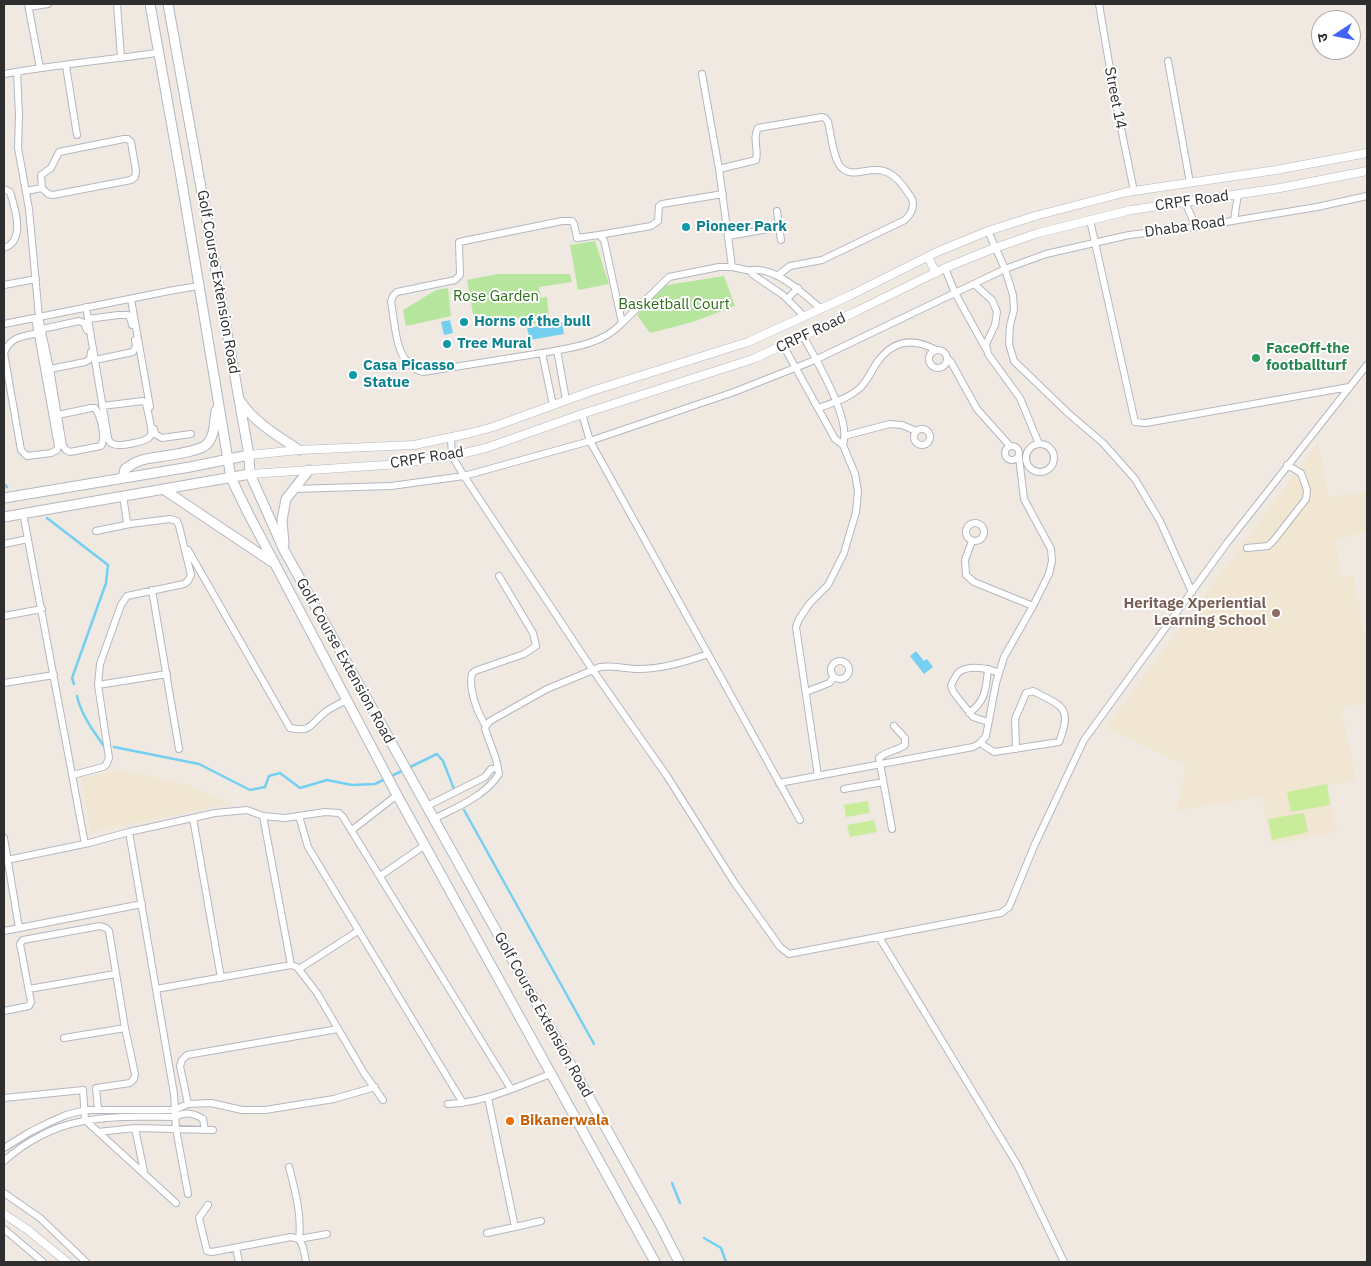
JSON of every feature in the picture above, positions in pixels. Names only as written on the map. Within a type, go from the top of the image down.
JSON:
[{"type":"main road","name":"Golf Course Extension Road","points":[[150,4],[231,478],[397,795],[655,1262]]},
{"type":"main road","name":"Golf Course Extension Road","points":[[168,4],[249,454],[250,474],[284,550],[679,1262]]},
{"type":"main road","points":[[238,398],[248,412],[264,426],[299,450]]},
{"type":"main road","points":[[123,478],[125,469],[145,459],[196,450],[205,446],[213,435],[216,411],[219,406]]},
{"type":"main road","points":[[4,498],[249,454]]},
{"type":"main road","points":[[284,550],[282,520],[286,499],[309,470]]},
{"type":"main road","points":[[4,517],[250,474]]},
{"type":"main road","points":[[163,489],[275,563]]},
{"type":"main road","points":[[330,668],[344,659]]},
{"type":"street","points":[[40,68],[29,5],[48,4]]},
{"type":"street","points":[[117,4],[120,58]]},
{"type":"street","name":"Street 14","points":[[1099,4],[1116,104],[1134,191]]},
{"type":"street","points":[[4,74],[158,53]]},
{"type":"street","points":[[1168,61],[1190,183]]},
{"type":"street","points":[[66,66],[77,135]]},
{"type":"street","points":[[17,72],[18,148],[26,191],[36,279],[37,317],[50,369],[63,446],[70,452],[101,446],[103,436],[98,412],[95,408],[58,415]]},
{"type":"street","points":[[702,74],[719,168],[732,267]]},
{"type":"street","points":[[719,168],[756,160],[758,156],[755,133],[758,128],[822,117],[828,122],[837,160],[841,167],[851,172],[888,171],[900,182],[910,196],[913,202],[912,210],[905,220],[822,260],[790,266],[777,276]]},
{"type":"street","points":[[124,139],[128,139],[131,142],[136,171],[135,177],[131,180],[53,195],[48,194],[42,188],[41,175],[51,168],[59,152],[124,139]]},
{"type":"street","points":[[249,454],[414,444],[451,438],[493,427],[566,400],[748,342],[928,257],[988,231],[1035,216],[1134,191],[1276,170],[1367,153]]},
{"type":"street","name":"CRPF Road","points":[[250,474],[386,465],[452,456],[486,448],[582,414],[753,359],[945,268],[1038,234],[1132,210],[1238,194],[1367,171]]},
{"type":"street","points":[[26,191],[42,188]]},
{"type":"street","points":[[4,189],[10,192],[16,211],[17,226],[15,238],[9,247],[4,248]]},
{"type":"street","points":[[723,194],[662,204],[659,206],[658,221],[651,226],[577,238],[574,222],[562,221],[459,242],[460,275],[455,280],[398,292],[393,296],[391,302],[400,351],[406,362],[414,370],[423,372],[542,353],[590,343],[603,337],[622,322],[669,277],[720,267],[732,267],[751,271],[755,269],[777,276],[798,288],[821,309]]},
{"type":"street","points":[[1234,220],[1238,194]]},
{"type":"street","name":"Dhaba Road","points":[[294,489],[391,486],[464,476],[590,441],[734,392],[815,360],[1005,269],[1046,254],[1129,235],[1196,227],[1317,207],[1367,196]]},
{"type":"street","points":[[1185,202],[1196,227]]},
{"type":"street","points":[[16,211],[28,209]]},
{"type":"street","points":[[777,211],[781,240]]},
{"type":"street","points":[[1090,220],[1135,422],[1146,423],[1349,387]]},
{"type":"street","points":[[729,236],[779,227]]},
{"type":"street","points":[[988,231],[1005,269],[1013,295],[1014,307],[1010,325],[1009,344],[1014,361],[1102,443],[1135,479],[1160,521],[1192,592]]},
{"type":"street","points":[[599,235],[603,238],[606,245],[622,322]]},
{"type":"street","points":[[928,257],[936,273]]},
{"type":"street","points":[[945,268],[955,293],[986,349],[1020,398],[1039,444],[1049,448],[1054,457],[1050,467],[1041,472],[1031,468],[1026,459],[1030,449],[1039,444]]},
{"type":"street","points":[[751,271],[752,274],[787,298],[804,316]]},
{"type":"street","points":[[4,285],[36,279]]},
{"type":"street","points":[[974,284],[992,300],[997,312],[997,318],[986,349]]},
{"type":"street","points":[[4,324],[199,286]]},
{"type":"street","points":[[787,298],[798,288]]},
{"type":"street","points":[[132,299],[155,434],[162,438],[191,434]]},
{"type":"street","points":[[86,307],[102,406],[108,438],[112,444],[118,445],[146,440],[150,437],[151,430],[146,403],[143,401],[102,406]]},
{"type":"street","points":[[88,319],[118,314],[128,315],[131,320],[136,346],[133,352],[95,360]]},
{"type":"street","points":[[40,331],[58,446],[57,450],[51,453],[27,456],[21,450],[4,353],[7,345],[16,338],[40,331],[79,321],[84,322],[92,355],[90,360],[50,369]]},
{"type":"street","points":[[803,336],[840,414],[844,436],[843,445],[855,474],[858,491],[858,501],[850,535],[828,585],[810,603],[798,619],[796,627],[818,776]]},
{"type":"street","points":[[779,783],[972,747],[980,743],[986,736],[998,673],[1004,658],[1049,574],[1052,555],[1051,549],[1024,499],[1019,450],[1015,446],[1010,446],[977,409],[951,362],[942,351],[916,342],[908,342],[891,348],[877,362],[859,389],[819,408]]},
{"type":"street","points":[[783,345],[835,439],[843,445]]},
{"type":"street","points":[[557,350],[566,400]]},
{"type":"street","points":[[936,350],[931,353],[929,358],[932,366],[938,368],[944,366],[946,358]]},
{"type":"street","points":[[542,353],[553,405]]},
{"type":"street","points":[[451,438],[452,456],[464,476],[592,669],[667,776],[734,882],[784,952],[789,954],[1000,913],[1009,907],[1035,844],[1084,740],[1287,465],[1367,364]]},
{"type":"street","points":[[582,414],[590,441],[800,820]]},
{"type":"street","points":[[844,436],[890,424],[902,425],[916,432]]},
{"type":"street","points":[[1010,446],[1005,451],[1006,458],[1013,461],[1019,457]]},
{"type":"street","points":[[1247,548],[1268,546],[1306,499],[1307,490],[1301,473],[1287,465]]},
{"type":"street","points":[[123,496],[130,524]]},
{"type":"street","points":[[23,513],[86,844]]},
{"type":"street","points":[[73,775],[103,767],[109,758],[98,685],[100,664],[121,604],[127,596],[184,584],[191,575],[179,526],[174,520],[130,524],[96,532]]},
{"type":"street","points":[[4,544],[28,540]]},
{"type":"street","points":[[972,540],[964,560],[966,575],[974,582],[1033,606]]},
{"type":"street","points":[[183,543],[290,728],[302,730],[309,728],[324,713],[347,700]]},
{"type":"street","points":[[434,819],[483,792],[499,774],[486,732],[486,726],[477,709],[472,674],[475,671],[524,654],[536,646],[534,632],[499,576]]},
{"type":"street","points":[[152,590],[179,748]]},
{"type":"street","points":[[4,616],[42,609]]},
{"type":"street","points":[[486,726],[490,721],[547,689],[592,669],[607,666],[631,669],[655,668],[708,654]]},
{"type":"street","points":[[988,722],[973,718],[951,686],[960,672],[970,669],[988,669],[998,673]]},
{"type":"street","points":[[969,713],[981,703],[988,669]]},
{"type":"street","points":[[98,685],[167,674]]},
{"type":"street","points":[[4,683],[54,675]]},
{"type":"street","points":[[806,692],[829,683],[834,677]]},
{"type":"street","points":[[980,743],[994,752],[1016,749],[1059,742],[1066,725],[1064,711],[1061,706],[1033,691],[1026,693],[1014,720],[1016,749]]},
{"type":"street","points":[[892,829],[880,758],[882,755],[905,745],[905,738],[894,726]]},
{"type":"street","points":[[427,806],[485,778],[491,769],[497,768]]},
{"type":"street","points":[[844,789],[883,782]]},
{"type":"street","points":[[352,830],[397,795]]},
{"type":"street","points":[[8,860],[86,844],[129,832],[193,818],[233,811],[247,810],[263,816],[285,818],[325,812],[339,813],[352,830],[511,1089]]},
{"type":"street","points":[[263,816],[291,965]]},
{"type":"street","points":[[299,816],[308,847],[463,1103]]},
{"type":"street","points":[[193,818],[221,978]]},
{"type":"street","points":[[129,832],[174,1094],[176,1129],[188,1194]]},
{"type":"street","points":[[4,838],[19,928]]},
{"type":"street","points":[[380,876],[425,845]]},
{"type":"street","points":[[4,931],[142,904]]},
{"type":"street","points":[[4,1011],[29,1006],[31,1002],[20,944],[23,940],[100,926],[106,928],[135,1074],[134,1079],[130,1083],[84,1090],[4,1098]]},
{"type":"street","points":[[299,968],[358,931]]},
{"type":"street","points":[[878,937],[1018,1166],[1064,1262]]},
{"type":"street","points":[[156,989],[291,965],[299,968],[317,993],[364,1073],[384,1100]]},
{"type":"street","points":[[29,989],[115,974]]},
{"type":"street","points":[[64,1038],[125,1028]]},
{"type":"street","points":[[188,1104],[180,1066],[182,1060],[187,1056],[338,1029]]},
{"type":"street","points":[[448,1104],[488,1098],[551,1074]]},
{"type":"street","points":[[4,1161],[15,1151],[45,1134],[85,1120],[175,1113],[188,1104],[212,1103],[242,1110],[265,1110],[334,1099],[375,1087]]},
{"type":"street","points":[[96,1088],[98,1109]]},
{"type":"street","points":[[84,1090],[85,1120],[176,1203]]},
{"type":"street","points":[[488,1098],[515,1226]]},
{"type":"street","points":[[4,1148],[36,1128],[66,1115],[85,1110],[195,1114],[203,1119],[205,1130]]},
{"type":"street","points":[[98,1132],[135,1128],[212,1130]]},
{"type":"street","points":[[135,1128],[144,1172]]},
{"type":"street","points":[[289,1167],[300,1212],[300,1239],[306,1262]]},
{"type":"street","points":[[4,1193],[40,1218],[86,1262]]},
{"type":"street","points":[[208,1205],[199,1218],[207,1251],[212,1252],[236,1248],[291,1237],[300,1239],[327,1234]]},
{"type":"street","points":[[4,1214],[28,1230],[67,1262]]},
{"type":"street","points":[[487,1233],[542,1221]]},
{"type":"street","points":[[4,1230],[43,1262]]},
{"type":"street","points":[[236,1248],[239,1262]]},
{"type":"shaded area","name":"Heritage Xperiential Learning School","points":[[1318,443],[1329,498],[1367,491],[1367,532],[1335,539],[1342,578],[1353,575],[1367,647],[1367,703],[1341,708],[1356,780],[1328,785],[1337,832],[1271,844],[1262,796],[1176,811],[1186,765],[1106,728]]},
{"type":"shaded area","points":[[120,770],[185,784],[229,804],[91,832],[81,778]]},
{"type":"green space","points":[[595,241],[609,284],[578,290],[570,245]]},
{"type":"green space","name":"Rose Garden","points":[[497,274],[570,274],[572,282],[539,287],[541,298],[547,297],[549,318],[539,323],[528,325],[516,317],[484,321],[473,314],[467,280]]},
{"type":"green space","name":"Basketball Court","points":[[724,276],[735,306],[693,322],[650,333],[637,315],[661,286]]},
{"type":"green space","points":[[448,288],[451,316],[406,326],[403,310],[436,290]]},
{"type":"green space","points":[[1327,784],[1330,805],[1291,812],[1287,792]]},
{"type":"green space","points":[[868,801],[870,813],[846,817],[844,805]]},
{"type":"green space","points":[[1304,813],[1308,832],[1272,840],[1268,819]]},
{"type":"green space","points":[[874,820],[877,832],[850,837],[847,825]]},
{"type":"water","points":[[450,320],[453,333],[444,335],[441,322]]},
{"type":"water","points":[[562,322],[564,334],[530,340],[527,328]]},
{"type":"water","points":[[916,651],[924,661],[927,659],[933,667],[924,674],[910,656]]},
{"type":"waterway","points":[[4,484],[7,487]]},
{"type":"waterway","points":[[47,518],[108,565],[106,583],[72,678],[74,684]]},
{"type":"waterway","points":[[77,696],[84,716],[104,746]]},
{"type":"waterway","points":[[114,747],[199,764],[250,790],[265,787],[269,776],[280,773],[300,788],[327,780],[352,785],[375,784],[437,754],[443,761],[454,789]]},
{"type":"waterway","points":[[464,810],[594,1044]]},
{"type":"waterway","points":[[672,1183],[680,1203]]},
{"type":"waterway","points":[[704,1238],[721,1248],[726,1262]]},
{"type":"place","name":"Pioneer Park","points":[[686,227]]},
{"type":"place","name":"Horns of the bull","points":[[464,322]]},
{"type":"place","name":"Tree Mural","points":[[447,344]]},
{"type":"place","name":"FaceOff-the footballturf","points":[[1256,358]]},
{"type":"place","name":"Casa Picasso Statue","points":[[353,375]]},
{"type":"place","name":"Heritage Xperiential Learning School","points":[[1276,613]]},
{"type":"place","name":"Bikanerwala","points":[[510,1121]]}]
